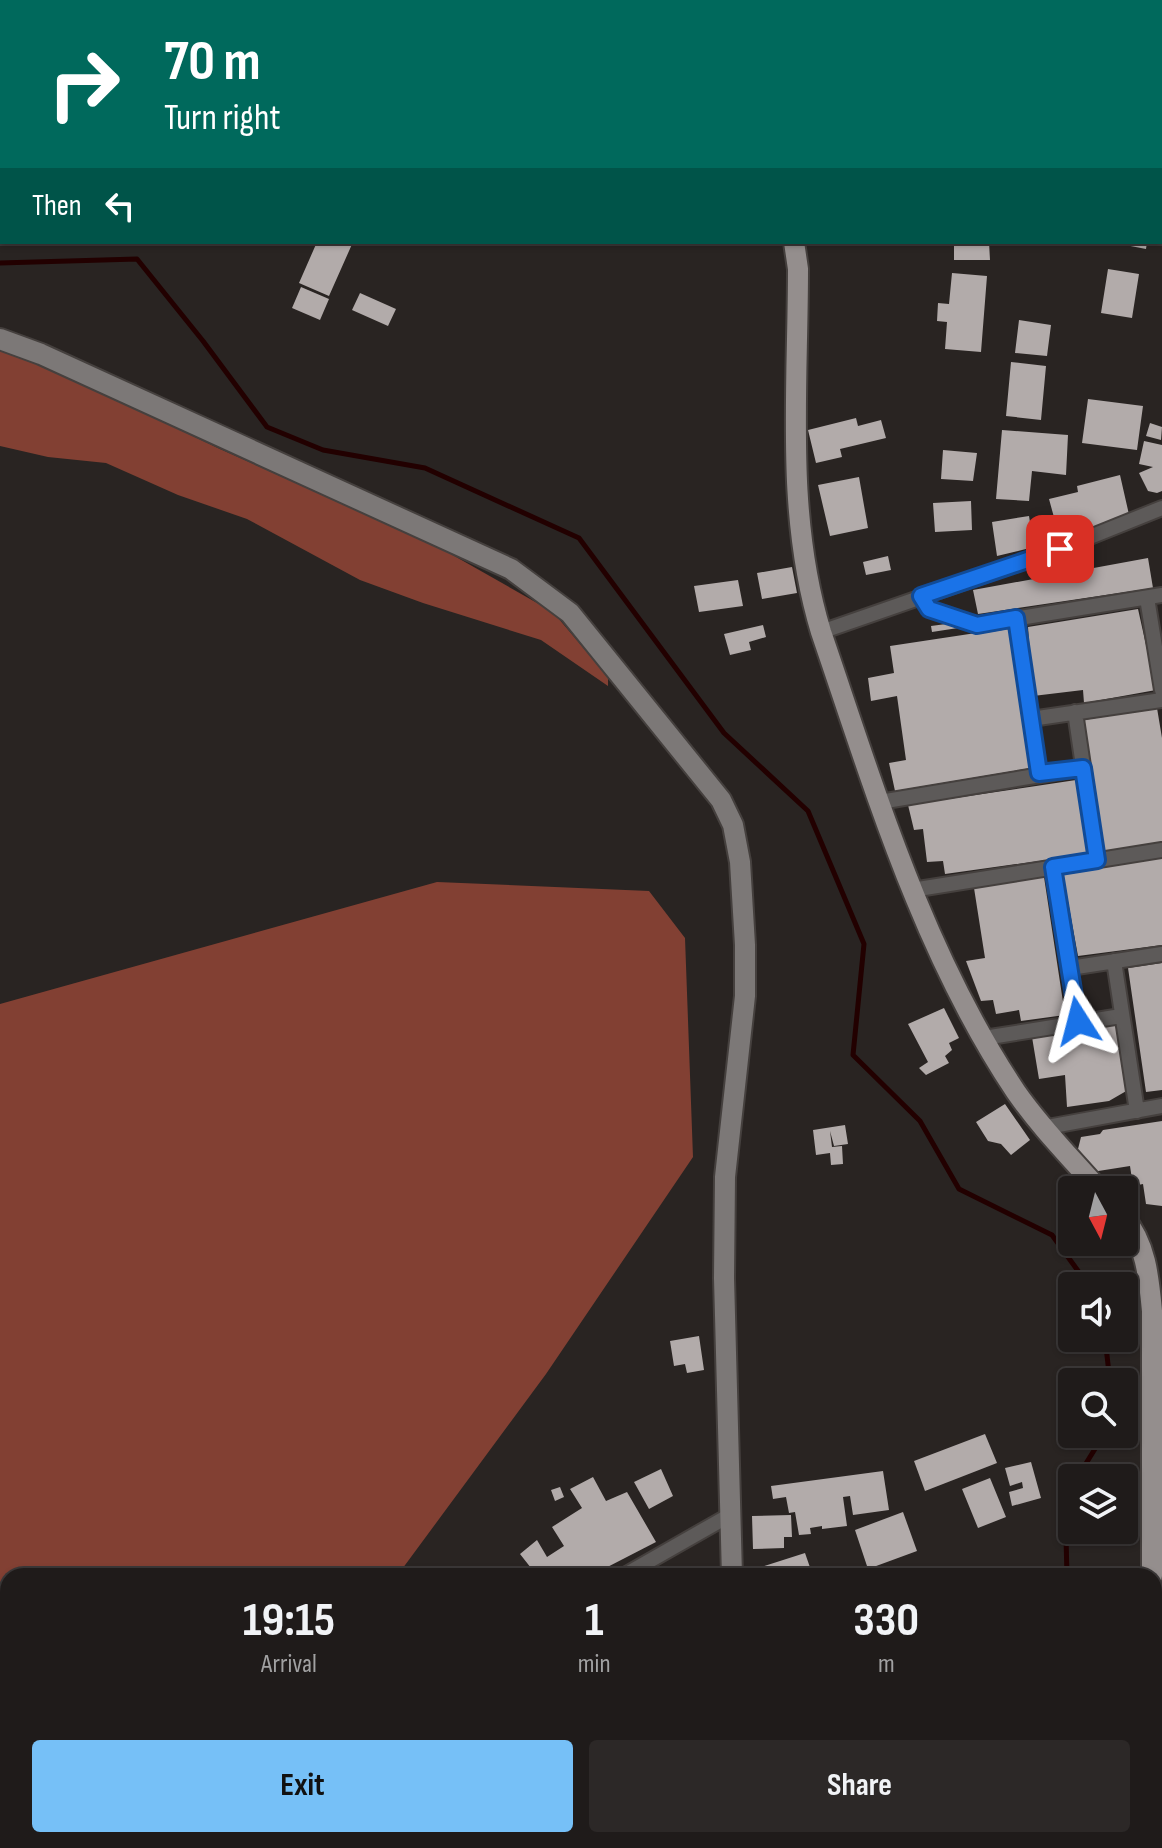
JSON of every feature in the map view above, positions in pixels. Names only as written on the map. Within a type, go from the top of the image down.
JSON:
[{"type":"main road","points":[[794,244],[798,269],[795,445],[798,519],[809,592],[821,632],[912,890],[956,990],[1016,1092],[1042,1128],[1086,1176]]},
{"type":"main road","points":[[0,339],[55,360],[511,569],[570,613],[721,800],[733,825],[740,862],[745,945],[745,996],[725,1177],[724,1278],[732,1568]]},
{"type":"main road","points":[[1138,1244],[1147,1267],[1157,1347],[1152,1568]]},
{"type":"street","points":[[821,632],[1060,549],[1162,508]]},
{"type":"street","points":[[921,596],[929,609],[977,625],[1162,595]]},
{"type":"street","points":[[1147,598],[1162,690]]},
{"type":"street","points":[[1016,618],[1039,773]]},
{"type":"street","points":[[1031,719],[1162,700]]},
{"type":"street","points":[[1075,712],[1097,860]]},
{"type":"street","points":[[880,802],[1083,768]]},
{"type":"street","points":[[912,890],[1162,850]]},
{"type":"street","points":[[1053,867],[1078,1021]]},
{"type":"street","points":[[1070,968],[1162,954]]},
{"type":"street","points":[[1114,961],[1137,1111]]},
{"type":"street","points":[[984,1038],[1121,1016]]},
{"type":"street","points":[[1042,1128],[1162,1106]]},
{"type":"street","points":[[637,1568],[730,1515]]},
{"type":"shaded area","points":[[0,349],[23,355],[220,449],[435,545],[553,612],[608,677],[608,686],[541,640],[360,580],[247,519],[178,495],[106,463],[48,457],[0,446]]},
{"type":"shaded area","points":[[437,882],[649,891],[685,938],[693,1157],[546,1374],[403,1568],[0,1568],[0,1004]]},
{"type":"building","points":[[316,244],[352,244],[329,296],[299,283]]},
{"type":"building","points":[[954,244],[989,244],[990,260],[954,260]]},
{"type":"building","points":[[1120,244],[1147,244],[1146,249]]},
{"type":"building","points":[[1108,269],[1139,274],[1132,318],[1101,313]]},
{"type":"building","points":[[952,273],[987,276],[981,352],[945,349],[947,322],[937,321],[938,303],[949,304]]},
{"type":"building","points":[[301,287],[329,299],[320,320],[292,308]]},
{"type":"building","points":[[360,293],[396,309],[388,326],[352,310]]},
{"type":"building","points":[[1019,320],[1051,325],[1047,356],[1015,353]]},
{"type":"building","points":[[1011,362],[1046,366],[1041,420],[1006,416]]},
{"type":"building","points":[[1088,399],[1143,406],[1137,450],[1082,443]]},
{"type":"building","points":[[856,418],[858,426],[881,420],[886,438],[840,449],[842,457],[816,463],[808,430]]},
{"type":"building","points":[[1150,423],[1162,427],[1161,440],[1146,436]]},
{"type":"building","points":[[1002,430],[1068,435],[1066,475],[1032,471],[1029,501],[996,499]]},
{"type":"building","points":[[1144,441],[1162,445],[1162,491],[1157,493],[1148,491],[1139,473],[1153,467],[1139,464]]},
{"type":"building","points":[[943,450],[977,453],[973,481],[941,479]]},
{"type":"building","points":[[1120,475],[1130,519],[1045,535],[1043,524],[1055,521],[1049,499],[1078,492],[1077,486]]},
{"type":"building","points":[[859,477],[868,528],[830,536],[818,485]]},
{"type":"building","points":[[971,501],[972,530],[935,532],[933,503]]},
{"type":"building","points":[[1029,516],[1034,547],[997,556],[992,522]]},
{"type":"building","points":[[888,556],[891,570],[866,575],[863,562]]},
{"type":"building","points":[[1148,558],[1153,588],[978,614],[973,590]]},
{"type":"building","points":[[792,567],[797,593],[762,599],[757,573]]},
{"type":"building","points":[[738,580],[743,606],[699,612],[694,586]]},
{"type":"building","points":[[1138,609],[1156,690],[1084,703],[1083,690],[1033,696],[1028,627]]},
{"type":"building","points":[[984,619],[984,624],[932,632],[931,626]]},
{"type":"building","points":[[763,625],[766,637],[749,642],[751,650],[730,655],[724,634]]},
{"type":"building","points":[[1009,628],[1031,768],[895,791],[889,763],[906,760],[897,696],[871,701],[868,678],[894,673],[890,646]]},
{"type":"building","points":[[1157,708],[1162,738],[1162,842],[1104,851],[1084,720]]},
{"type":"building","points":[[1076,780],[1089,854],[945,874],[943,861],[927,862],[923,829],[914,830],[908,805]]},
{"type":"building","points":[[1162,857],[1162,945],[1078,956],[1063,874]]},
{"type":"building","points":[[1044,877],[1065,1015],[1021,1021],[1019,1010],[996,1014],[993,1000],[981,1001],[966,961],[985,958],[974,888]]},
{"type":"building","points":[[1162,963],[1162,1090],[1146,1092],[1128,968]]},
{"type":"building","points":[[944,1008],[959,1038],[949,1043],[952,1050],[945,1056],[949,1063],[926,1075],[919,1068],[928,1062],[908,1024]]},
{"type":"building","points":[[1116,1024],[1128,1090],[1109,1101],[1067,1107],[1065,1075],[1039,1079],[1032,1037]]},
{"type":"building","points":[[1005,1104],[1030,1140],[1011,1155],[1001,1144],[988,1141],[976,1122]]},
{"type":"building","points":[[1162,1121],[1162,1206],[1146,1204],[1143,1184],[1138,1185],[1138,1176],[1132,1176],[1130,1166],[1092,1172],[1077,1153],[1081,1137],[1100,1134],[1103,1130]]},
{"type":"building","points":[[845,1125],[848,1144],[834,1146],[830,1131],[832,1147],[842,1146],[843,1164],[831,1165],[830,1153],[816,1155],[813,1130]]},
{"type":"building","points":[[699,1336],[704,1370],[687,1373],[685,1364],[674,1366],[670,1341]]},
{"type":"building","points":[[985,1434],[997,1463],[925,1491],[914,1461]]},
{"type":"building","points":[[1031,1462],[1041,1498],[1012,1506],[1009,1492],[1023,1488],[1022,1482],[1010,1486],[1005,1468]]},
{"type":"building","points":[[661,1469],[673,1496],[649,1509],[634,1482]]},
{"type":"building","points":[[883,1471],[889,1510],[853,1515],[850,1496],[843,1497],[847,1526],[810,1528],[811,1534],[799,1535],[795,1512],[789,1513],[786,1497],[773,1499],[771,1486]]},
{"type":"building","points":[[593,1477],[606,1501],[627,1492],[656,1542],[606,1568],[531,1568],[520,1554],[537,1540],[547,1557],[564,1546],[552,1527],[582,1508],[570,1489]]},
{"type":"building","points":[[990,1478],[1006,1517],[978,1528],[962,1489]]},
{"type":"building","points":[[560,1487],[564,1497],[555,1501],[551,1490]]},
{"type":"building","points":[[903,1512],[917,1551],[868,1568],[855,1530]]},
{"type":"building","points":[[791,1515],[792,1537],[784,1537],[784,1548],[753,1549],[752,1516]]},
{"type":"building","points":[[805,1553],[810,1568],[758,1568]]},
{"type":"waterway","points":[[0,263],[137,259],[267,427],[323,450],[425,468],[579,538],[724,733],[808,811],[864,944],[853,1055],[920,1121],[959,1189],[1052,1235],[1079,1272]]},
{"type":"waterway","points":[[1107,1352],[1108,1368]]},
{"type":"waterway","points":[[1086,1464],[1096,1448]]},
{"type":"waterway","points":[[1066,1544],[1067,1568]]},
{"type":"route","points":[[1060,549],[921,596],[929,609],[977,625],[1016,618],[1039,773],[1083,768],[1097,860],[1053,867],[1078,1021]]}]
